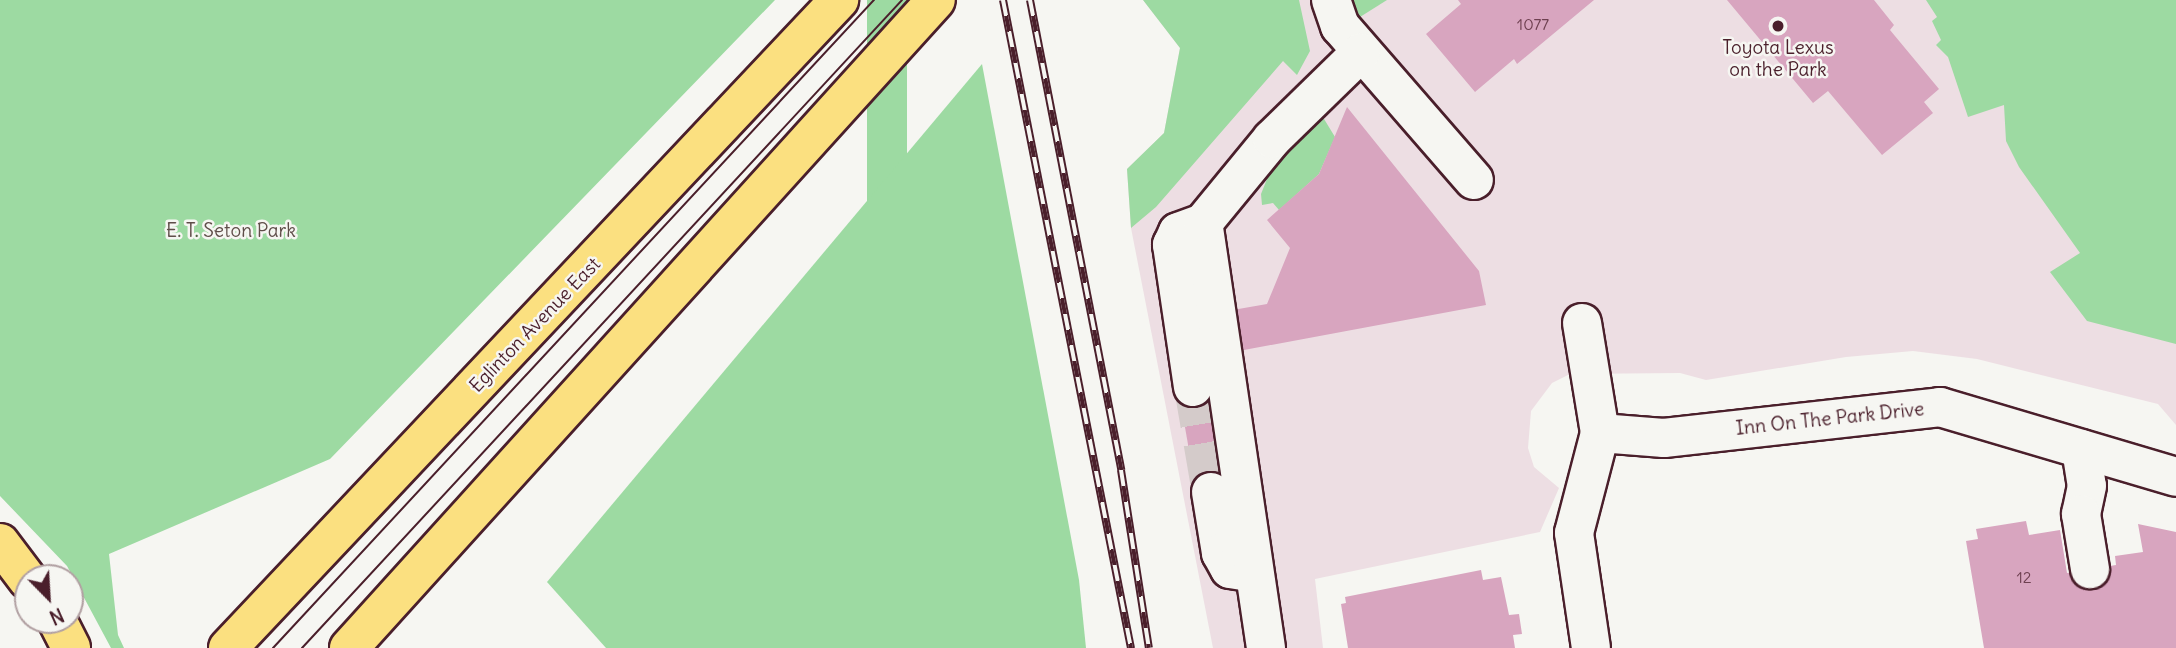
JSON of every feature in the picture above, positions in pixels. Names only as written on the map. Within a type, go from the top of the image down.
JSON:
[{"type":"main road","name":"Eglinton Avenue East","points":[[228,648],[839,0]]},
{"type":"main road","points":[[349,648],[936,0]]},
{"type":"main road","points":[[384,648],[482,529],[573,402]]},
{"type":"main road","points":[[0,543],[16,564]]},
{"type":"street","points":[[1331,0],[1340,26],[1475,180]]},
{"type":"street","points":[[1193,387],[1172,245],[1178,232],[1203,223],[1272,139],[1361,52]]},
{"type":"street","points":[[1203,223],[1266,648]]},
{"type":"street","points":[[1582,323],[1600,433],[1574,533],[1591,648]]},
{"type":"street","name":"Inn On The Park Drive","points":[[1600,433],[1664,438],[1940,407],[2176,477]]},
{"type":"street","points":[[2081,449],[2087,486],[2081,514],[2090,569]]},
{"type":"street","points":[[1210,492],[1221,553],[1230,569],[1254,573]]},
{"type":"shaded area","points":[[1143,0],[2176,0],[2176,425],[2158,404],[1977,359],[1913,351],[1846,357],[1706,380],[1680,373],[1570,374],[1552,383],[1531,411],[1528,448],[1534,467],[1559,488],[1540,532],[1315,579],[1323,648],[1213,648],[1131,228],[1127,169],[1164,133],[1180,48]]},
{"type":"green space","name":"E. T. Seton Park","points":[[0,0],[775,0],[330,459],[109,554],[118,635],[124,648],[111,648],[84,598],[84,564],[65,564],[0,496]]},
{"type":"green space","points":[[867,0],[907,0],[907,648],[867,648]]},
{"type":"green space","points":[[1143,0],[1299,0],[1310,51],[1297,75],[1283,61],[1156,207],[1131,228],[1127,169],[1164,133],[1180,48]]},
{"type":"green space","points":[[1352,0],[1387,0],[1360,17]]},
{"type":"green space","points":[[1926,0],[2176,0],[2176,344],[2087,321],[2050,272],[2080,253],[2019,167],[2006,141],[2004,105],[1968,117],[1948,57],[1936,45],[1941,40],[1932,21],[1937,17]]},
{"type":"green space","points":[[982,64],[1079,580],[1086,648],[606,648],[547,582]]},
{"type":"green space","points":[[1321,114],[1335,137],[1319,174],[1279,210],[1273,203],[1262,205],[1261,194],[1269,174]]},
{"type":"building","points":[[1458,0],[1594,0],[1517,64],[1514,59],[1475,92],[1426,34],[1461,4]]},
{"type":"building","points":[[1727,0],[1874,0],[1894,25],[1890,30],[1939,89],[1924,102],[1933,113],[1882,155],[1828,91],[1813,103]]},
{"type":"building","points":[[1347,107],[1479,271],[1486,305],[1233,352],[1227,311],[1267,304],[1290,248],[1267,220],[1319,174]]},
{"type":"building","points":[[1208,385],[1226,489],[1197,495],[1178,390]]},
{"type":"building","points":[[2026,521],[2029,535],[2060,530],[2067,573],[2116,565],[2115,556],[2143,552],[2138,524],[2176,532],[2176,648],[1984,648],[1966,541],[1978,539],[1976,529]]},
{"type":"building","points":[[1481,570],[1483,580],[1501,577],[1509,615],[1519,614],[1522,634],[1513,635],[1515,648],[1348,648],[1341,604],[1346,603],[1345,597]]},
{"type":"tunnel","points":[[1193,387],[1211,492]]},
{"type":"tram line","points":[[273,648],[874,0]]},
{"type":"tram line","points":[[302,648],[902,0]]},
{"type":"railway","points":[[1003,0],[1131,648]]},
{"type":"railway","points":[[1030,0],[1121,470],[1149,648]]},
{"type":"place","name":"Toyota Lexus on the Park","points":[[1778,26]]}]
